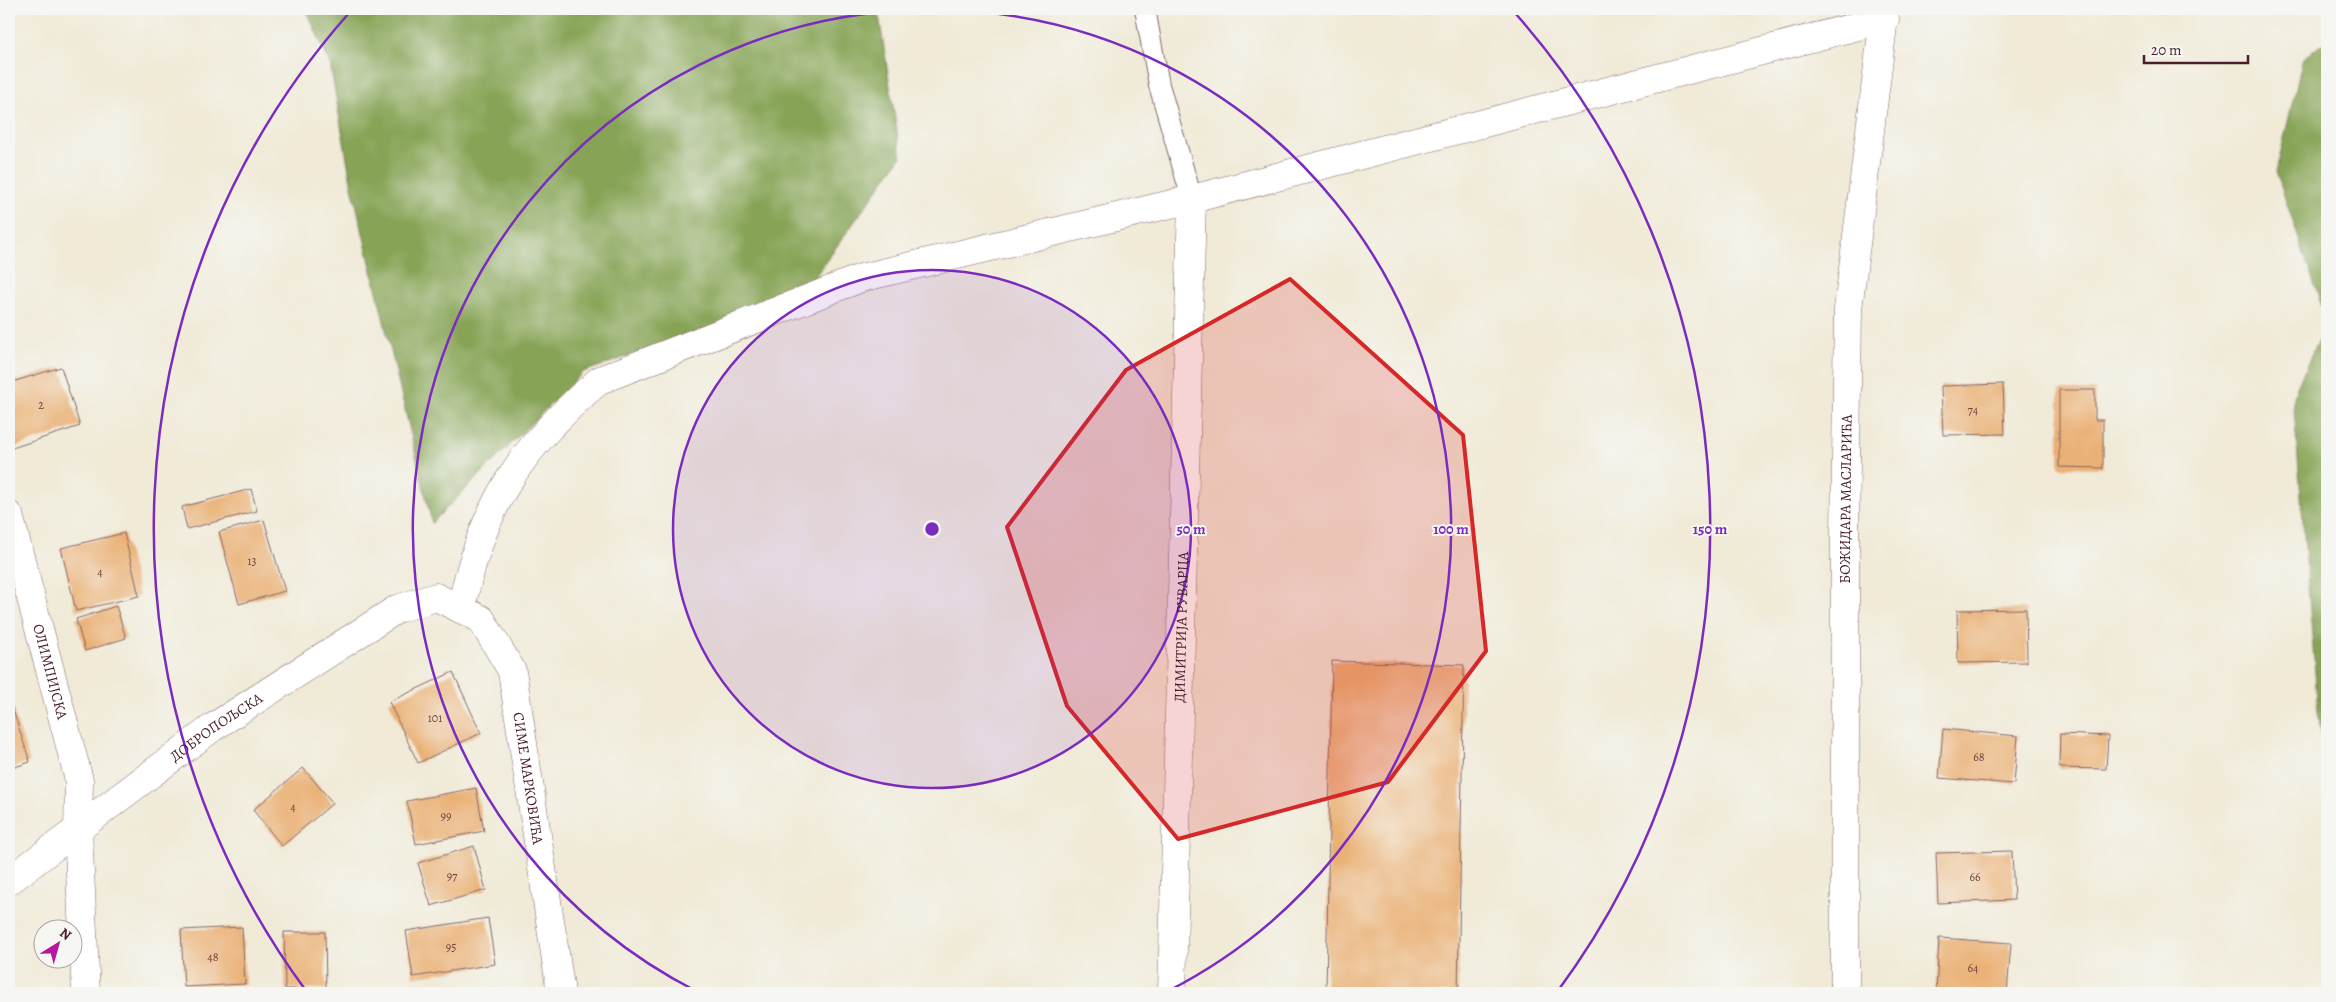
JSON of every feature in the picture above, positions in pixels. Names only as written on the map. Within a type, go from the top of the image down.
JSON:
[{"type":"street","points":[[461,609],[468,573],[479,539],[494,506],[515,470],[539,437],[568,406],[600,380],[861,278],[1192,199],[1885,14]]},
{"type":"street","name":"БОЖИДАРА МАСЛАРИЋА","points":[[1845,993],[1845,537],[1848,309],[1885,14]]},
{"type":"street","name":"ДИМИТРИЈА РУВАРЦА","points":[[1172,993],[1192,199]]},
{"type":"street","name":"ОЛИМПИЈСКА","points":[[9,514],[79,780],[78,831],[86,993]]},
{"type":"street","name":"СИМЕ МАРКОВИЋА","points":[[436,597],[481,620],[512,671],[561,993]]},
{"type":"street","name":"ДОБРОПОЉСКА","points":[[9,881],[220,723],[397,609],[436,597]]},
{"type":"lane","points":[[1145,9],[1159,85],[1192,199]]},
{"type":"highlighted area","points":[[1290,279],[1463,435],[1486,651],[1388,782],[1178,839],[1067,706],[1007,527],[1126,370]]},
{"type":"green space","points":[[306,9],[878,9],[901,157],[801,296],[583,372],[432,523],[352,187],[330,64]]},
{"type":"green space","points":[[2327,41],[2327,321],[2276,172],[2303,58]]},
{"type":"green space","points":[[2327,321],[2327,775],[2318,711],[2293,396]]},
{"type":"building","points":[[61,367],[80,426],[9,449],[9,383]]},
{"type":"building","points":[[2003,384],[2005,434],[1943,435],[1941,386]]},
{"type":"building","points":[[2059,390],[2095,390],[2095,420],[2103,420],[2103,468],[2059,467]]},
{"type":"building","points":[[251,489],[257,511],[187,529],[182,507]]},
{"type":"building","points":[[264,520],[285,591],[239,604],[219,532]]},
{"type":"building","points":[[124,533],[139,596],[76,611],[61,548]]},
{"type":"building","points":[[116,606],[126,638],[85,651],[76,619]]},
{"type":"building","points":[[2026,609],[2027,662],[1958,663],[1957,610]]},
{"type":"building","points":[[1332,661],[1464,665],[1458,993],[1326,993]]},
{"type":"building","points":[[453,672],[481,733],[418,763],[389,702]]},
{"type":"building","points":[[9,701],[30,762],[9,769]]},
{"type":"building","points":[[1943,729],[2018,736],[2014,784],[1939,778]]},
{"type":"building","points":[[2060,734],[2108,736],[2106,769],[2059,768]]},
{"type":"building","points":[[303,768],[333,803],[282,846],[253,810]]},
{"type":"building","points":[[476,788],[484,831],[416,844],[407,801]]},
{"type":"building","points":[[474,846],[486,890],[431,906],[418,863]]},
{"type":"building","points":[[2012,851],[2014,900],[1938,903],[1936,853]]},
{"type":"building","points":[[488,918],[495,964],[413,977],[406,931]]},
{"type":"building","points":[[242,927],[245,984],[184,987],[181,930]]},
{"type":"building","points":[[284,932],[325,932],[326,989],[285,989]]},
{"type":"building","points":[[1939,938],[2011,943],[2007,993],[1936,993]]},
{"type":"building","points":[[493,989],[494,993],[469,993],[469,992]]}]
